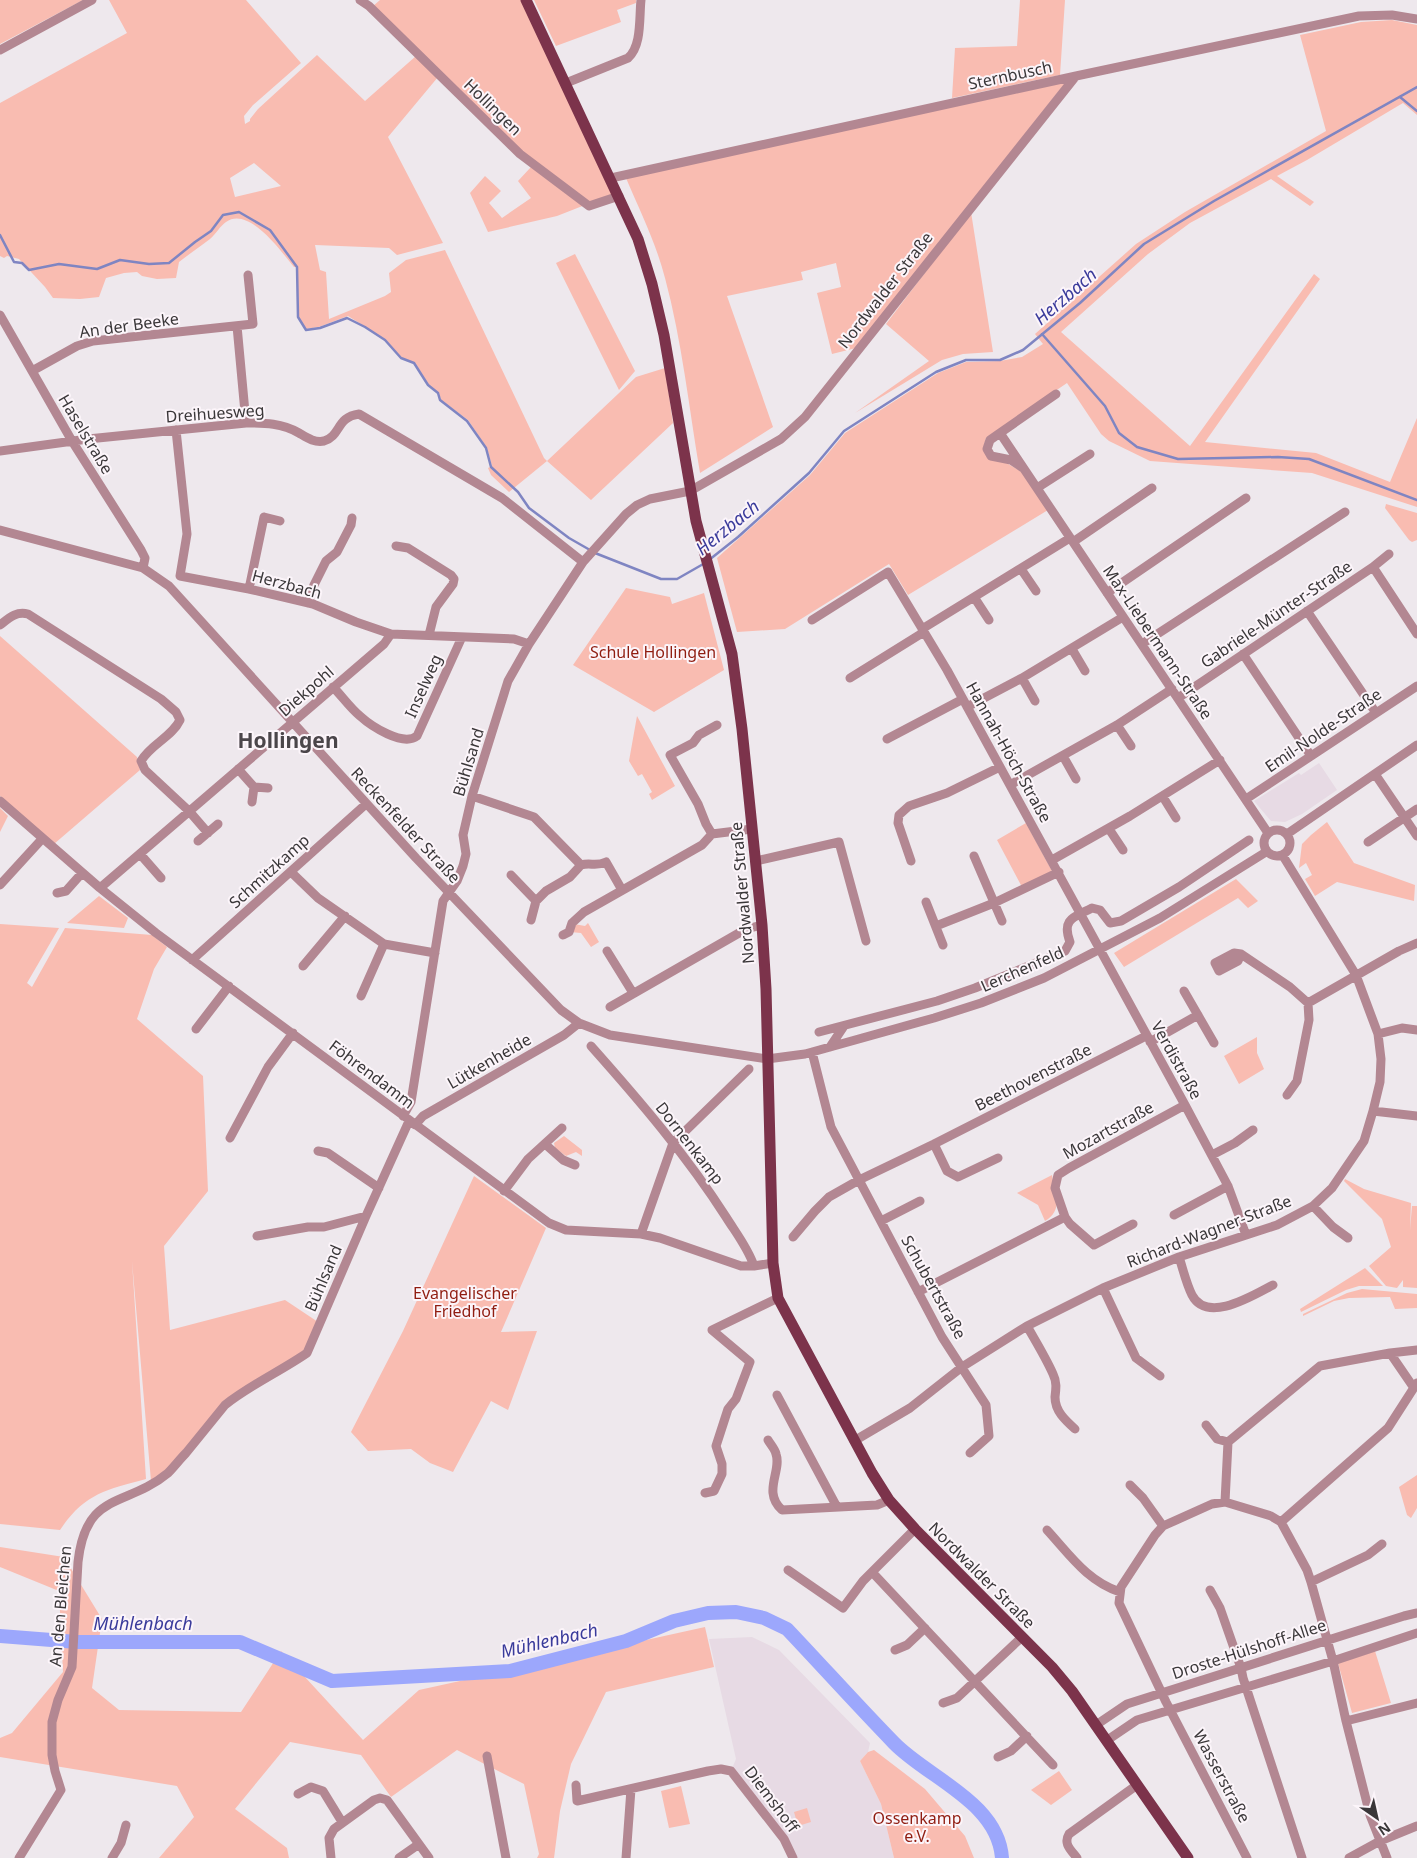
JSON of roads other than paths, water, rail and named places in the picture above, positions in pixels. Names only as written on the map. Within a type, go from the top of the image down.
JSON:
[{"type":"main road","name":"Nordwalder Straße","points":[[526,0],[638,239],[652,284],[664,335],[690,491],[734,667],[762,925],[766,989],[773,1263],[778,1298],[854,1441],[889,1500],[1021,1638],[1052,1667],[1072,1691],[1188,1858]]},
{"type":"street","points":[[0,50],[92,0]]},
{"type":"street","name":"Hollingen","points":[[360,0],[369,6],[520,154],[589,206],[619,196]]},
{"type":"street","points":[[566,83],[628,58],[633,54],[637,46],[641,0]]},
{"type":"street","name":"Sternbusch","points":[[611,178],[1360,16],[1392,15],[1417,19]]},
{"type":"street","name":"Nordwalder Straße","points":[[690,491],[781,439],[805,417],[1076,76]]},
{"type":"street","name":"An der Beeke","points":[[32,370],[77,346],[93,341],[253,324],[248,275]]},
{"type":"street","name":"Haselstraße","points":[[0,315],[72,442],[141,550],[144,558],[143,568]]},
{"type":"street","points":[[237,326],[246,422]]},
{"type":"street","points":[[1023,468],[1011,460],[991,456],[987,449],[990,440],[1056,394]]},
{"type":"street","name":"Dreihuesweg","points":[[0,451],[246,422],[282,425],[314,441],[324,441],[333,435],[349,416],[359,414],[502,498],[586,558]]},
{"type":"street","name":"Herzbach","points":[[176,430],[187,534],[180,576],[249,589],[308,603],[391,634],[514,639],[529,644]]},
{"type":"street","name":"Max-Liebermann-Straße","points":[[1000,433],[1268,833]]},
{"type":"street","points":[[1037,488],[1090,454]]},
{"type":"street","points":[[850,678],[974,597],[1072,540],[1152,488]]},
{"type":"street","name":"Bühlsand","points":[[307,1353],[409,1121],[443,901],[457,881],[463,866],[466,854],[463,835],[472,796],[508,681],[529,644],[586,558],[626,514],[650,499],[690,491]]},
{"type":"street","points":[[1108,593],[1246,498]]},
{"type":"street","points":[[1142,644],[1344,512]]},
{"type":"street","points":[[249,589],[264,517],[280,521]]},
{"type":"street","points":[[308,603],[314,585],[326,561],[336,552],[351,526],[352,518]]},
{"type":"street","name":"Reckenfelder Straße","points":[[0,530],[143,568],[169,586],[366,804],[560,1010],[579,1023],[610,1035],[767,1060]]},
{"type":"street","points":[[396,546],[408,548],[451,575],[454,579],[436,607],[429,635]]},
{"type":"street","name":"Gabriele-Münter-Straße","points":[[1178,698],[1373,567],[1389,554]]},
{"type":"street","points":[[1373,567],[1417,634]]},
{"type":"street","points":[[1021,569],[1036,592]]},
{"type":"street","name":"Hannah-Höch-Straße","points":[[812,620],[888,572],[967,707],[1052,860],[1099,950]]},
{"type":"street","points":[[974,597],[988,620]]},
{"type":"street","points":[[1308,611],[1376,713]]},
{"type":"street","points":[[0,626],[13,615],[21,612],[28,614],[161,699],[176,712],[180,720],[176,728],[146,753],[142,761],[146,770],[189,811],[208,833]]},
{"type":"street","points":[[967,707],[1022,678],[1123,617]]},
{"type":"street","name":"Diekpohl","points":[[100,888],[384,644],[391,634]]},
{"type":"street","name":"Inselweg","points":[[333,687],[360,717],[388,734],[404,740],[413,739],[417,736],[462,637]]},
{"type":"street","points":[[1072,649],[1084,671]]},
{"type":"street","points":[[1243,654],[1311,756]]},
{"type":"street","points":[[1022,678],[1035,701]]},
{"type":"street","name":"Emil-Nolde-Straße","points":[[1246,799],[1417,686]]},
{"type":"street","points":[[1010,785],[1117,725],[1172,689]]},
{"type":"street","points":[[888,740],[962,699]]},
{"type":"street","points":[[712,834],[698,804],[670,755],[693,743],[699,735],[717,725]]},
{"type":"street","points":[[1117,725],[1130,746]]},
{"type":"street","points":[[1287,834],[1417,745]]},
{"type":"street","points":[[1063,756],[1076,779]]},
{"type":"street","points":[[1052,860],[1110,829],[1220,760]]},
{"type":"street","points":[[911,861],[898,823],[899,816],[909,806],[946,793],[1000,767]]},
{"type":"street","points":[[238,770],[254,787],[268,788]]},
{"type":"street","points":[[1376,774],[1417,836]]},
{"type":"street","points":[[252,802],[254,787]]},
{"type":"street","points":[[472,796],[534,818],[581,865]]},
{"type":"street","points":[[1163,797],[1176,818]]},
{"type":"street","name":"Föhrendamm","points":[[0,802],[100,888],[192,960],[294,1033],[409,1121],[549,1223],[566,1230],[641,1234],[660,1238],[741,1266],[773,1263]]},
{"type":"street","name":"Schmitzkamp","points":[[192,960],[366,804]]},
{"type":"street","points":[[1368,842],[1417,809]]},
{"type":"street","points":[[198,842],[218,824]]},
{"type":"street","points":[[563,935],[569,932],[572,923],[584,912],[702,845],[712,834],[752,829]]},
{"type":"street","points":[[1110,829],[1123,850]]},
{"type":"street","points":[[1278,830],[1287,834],[1290,843],[1287,852],[1283,856],[1274,857],[1266,852],[1264,840],[1268,833],[1278,830]]},
{"type":"street","points":[[0,885],[42,839]]},
{"type":"street","points":[[819,1032],[937,1001],[975,988],[1065,951],[1070,942],[1066,933],[1067,924],[1072,918],[1092,908],[1100,910],[1110,923],[1121,921],[1179,887],[1249,840]]},
{"type":"street","points":[[756,861],[839,842],[866,941]]},
{"type":"street","name":"Lerchenfeld","points":[[767,1060],[812,1052],[934,1018],[981,1003],[1044,978],[1160,918],[1266,852]]},
{"type":"street","points":[[140,854],[161,878]]},
{"type":"street","points":[[974,856],[1002,920]]},
{"type":"street","name":"Richard-Wagner-Straße","points":[[854,1441],[910,1408],[962,1367],[1027,1326],[1103,1288],[1179,1257],[1277,1225],[1312,1206],[1332,1188],[1364,1140],[1373,1111],[1380,1082],[1381,1066],[1378,1034],[1356,975],[1283,856]]},
{"type":"street","points":[[1223,859],[1246,864]]},
{"type":"street","points":[[531,920],[536,901],[546,891],[570,877],[581,865],[586,863],[597,866],[606,862],[622,890]]},
{"type":"street","points":[[291,872],[307,889],[384,944],[435,953]]},
{"type":"street","points":[[936,926],[994,903],[1058,872]]},
{"type":"street","points":[[58,894],[66,891],[82,873]]},
{"type":"street","points":[[511,875],[536,901]]},
{"type":"street","points":[[926,902],[943,945]]},
{"type":"street","points":[[303,966],[345,916]]},
{"type":"street","points":[[610,1007],[746,929],[762,925]]},
{"type":"street","points":[[1308,1003],[1399,951],[1417,943]]},
{"type":"street","points":[[361,996],[384,944]]},
{"type":"street","name":"Verdistraße","points":[[1099,950],[1228,1186],[1246,1235]]},
{"type":"street","points":[[607,952],[634,993]]},
{"type":"street","points":[[1241,954],[1290,987],[1308,1003],[1309,1020],[1297,1081],[1287,1095]]},
{"type":"street","points":[[196,1029],[229,986]]},
{"type":"street","points":[[1184,991],[1214,1043]]},
{"type":"street","name":"Beethovenstraße","points":[[793,1237],[815,1210],[829,1197],[858,1180],[1198,1015]]},
{"type":"street","name":"Lütkenheide","points":[[409,1121],[423,1116],[564,1034],[579,1023]]},
{"type":"street","points":[[830,1047],[844,1026]]},
{"type":"street","points":[[1378,1034],[1402,1028],[1417,1030]]},
{"type":"street","points":[[230,1138],[268,1067],[294,1033]]},
{"type":"street","name":"Dornenkamp","points":[[591,1046],[673,1142],[710,1192],[744,1246],[754,1266]]},
{"type":"street","name":"Schubertstraße","points":[[812,1052],[831,1127],[942,1337],[986,1405],[989,1436],[970,1453]]},
{"type":"street","points":[[641,1234],[673,1142],[749,1069]]},
{"type":"street","name":"Mozartstraße","points":[[1133,1224],[1094,1245],[1070,1224],[1065,1217],[1055,1188],[1058,1175],[1185,1105]]},
{"type":"street","points":[[1373,1111],[1417,1116]]},
{"type":"street","points":[[504,1191],[528,1158],[562,1128]]},
{"type":"street","points":[[1212,1155],[1235,1143],[1253,1130]]},
{"type":"street","points":[[545,1144],[563,1160],[575,1165]]},
{"type":"street","points":[[934,1144],[946,1171],[958,1176],[998,1158]]},
{"type":"street","points":[[318,1151],[328,1153],[379,1188]]},
{"type":"street","points":[[1174,1215],[1228,1186]]},
{"type":"street","points":[[881,1221],[920,1201]]},
{"type":"street","points":[[1312,1206],[1333,1227],[1348,1238]]},
{"type":"street","name":"Bühlsand","points":[[257,1236],[308,1227],[324,1227],[366,1216]]},
{"type":"street","points":[[918,1292],[1065,1217]]},
{"type":"street","points":[[1179,1257],[1192,1295],[1198,1303],[1208,1308],[1218,1308],[1251,1296],[1273,1285]]},
{"type":"street","points":[[1103,1288],[1136,1358],[1160,1376]]},
{"type":"street","points":[[705,1493],[714,1491],[722,1474],[722,1464],[716,1446],[728,1408],[736,1399],[750,1362],[712,1330],[778,1298]]},
{"type":"street","points":[[1027,1326],[1054,1376],[1056,1387],[1055,1399],[1058,1410],[1063,1418],[1075,1429]]},
{"type":"street","points":[[1225,1502],[1228,1442],[1320,1366],[1417,1350]]},
{"type":"street","name":"An den Bleichen","points":[[19,1858],[61,1790],[52,1755],[52,1722],[58,1700],[72,1667],[72,1636],[80,1544],[85,1531],[94,1516],[108,1504],[149,1485],[165,1475],[225,1405],[235,1397],[288,1367],[307,1353]]},
{"type":"street","points":[[1281,1522],[1388,1428],[1416,1386],[1390,1353]]},
{"type":"street","points":[[777,1395],[837,1507]]},
{"type":"street","points":[[1206,1425],[1217,1439],[1228,1442]]},
{"type":"street","points":[[768,1440],[777,1454],[773,1485],[774,1498],[782,1510],[877,1506],[889,1500]]},
{"type":"street","points":[[1130,1485],[1143,1498],[1163,1526]]},
{"type":"street","points":[[1047,1530],[1084,1572],[1108,1588],[1120,1592],[1121,1587],[1163,1526],[1212,1504],[1225,1502],[1271,1516],[1281,1522],[1307,1570],[1311,1582],[1333,1661],[1370,1814],[1387,1858]]},
{"type":"street","points":[[788,1570],[843,1608],[862,1581],[915,1529]]},
{"type":"street","points":[[1311,1582],[1368,1555],[1382,1544]]},
{"type":"street","points":[[872,1572],[1052,1765]]},
{"type":"street","points":[[1210,1590],[1220,1608],[1241,1668],[1302,1858]]},
{"type":"street","name":"Wasserstraße","points":[[1120,1592],[1120,1603],[1162,1693],[1247,1858]]},
{"type":"street","name":"Droste-Hülshoff-Allee","points":[[1096,1725],[1128,1704],[1326,1640],[1404,1616],[1417,1614]]},
{"type":"street","points":[[895,1650],[907,1645],[925,1628]]},
{"type":"street","name":"Droste-Hülshoff-Allee","points":[[1106,1741],[1137,1720],[1333,1661],[1417,1633]]},
{"type":"street","points":[[944,1704],[957,1698],[1021,1638]]},
{"type":"street","points":[[1346,1721],[1417,1703]]},
{"type":"street","points":[[998,1756],[1011,1751],[1026,1736]]},
{"type":"street","points":[[487,1756],[506,1858]]},
{"type":"street","name":"Diemshoff","points":[[576,1785],[577,1801],[714,1770],[731,1771],[784,1839],[793,1858]]},
{"type":"street","points":[[1077,1858],[1066,1844],[1069,1834],[1137,1786]]},
{"type":"street","points":[[298,1794],[311,1787],[323,1791],[342,1822]]},
{"type":"street","points":[[626,1858],[631,1789]]},
{"type":"street","points":[[331,1858],[329,1838],[334,1829],[374,1800],[380,1798],[387,1800],[429,1858]]},
{"type":"street","points":[[112,1858],[121,1843],[126,1825]]},
{"type":"street","points":[[1350,1858],[1380,1842],[1417,1826]]},
{"type":"street","points":[[399,1858],[419,1844]]},
{"type":"waterway","name":"Herzbach","points":[[709,560],[738,537],[809,473],[844,431],[936,372],[966,360],[1000,360],[1023,350],[1080,303],[1144,244],[1214,201],[1417,87]]},
{"type":"waterway","points":[[1400,97],[1417,111]]},
{"type":"waterway","name":"Herzbach","points":[[0,235],[14,262],[22,263],[29,270],[59,264],[97,269],[120,260],[149,264],[169,263],[211,231],[223,215],[239,212],[270,230],[297,267],[298,317],[306,330],[320,328],[347,318],[385,340],[401,358],[414,363],[428,385],[438,393],[440,400],[467,421],[486,448],[491,467],[518,492],[529,508],[569,538],[590,550]]},
{"type":"waterway","points":[[1042,334],[1105,406],[1119,433],[1137,447],[1178,459],[1278,457],[1309,459],[1417,500]]},
{"type":"waterway","name":"Herzbach","points":[[595,553],[661,579],[677,579],[705,563]]},
{"type":"waterway","name":"Mühlenbach","points":[[0,1636],[77,1642],[240,1642],[332,1681],[510,1671],[626,1641],[674,1621],[708,1613],[736,1612],[764,1618],[787,1629],[908,1756],[975,1806],[988,1821],[998,1838],[1002,1858]]},
{"type":"district","name":"Hollingen","points":[[288,740]]},
{"type":"park label","name":"Schule Hollingen","points":[[653,652]]},
{"type":"park label","name":"Evangelischer Friedhof","points":[[465,1302]]},
{"type":"park label","name":"Ossenkamp e.V.","points":[[917,1827]]}]
